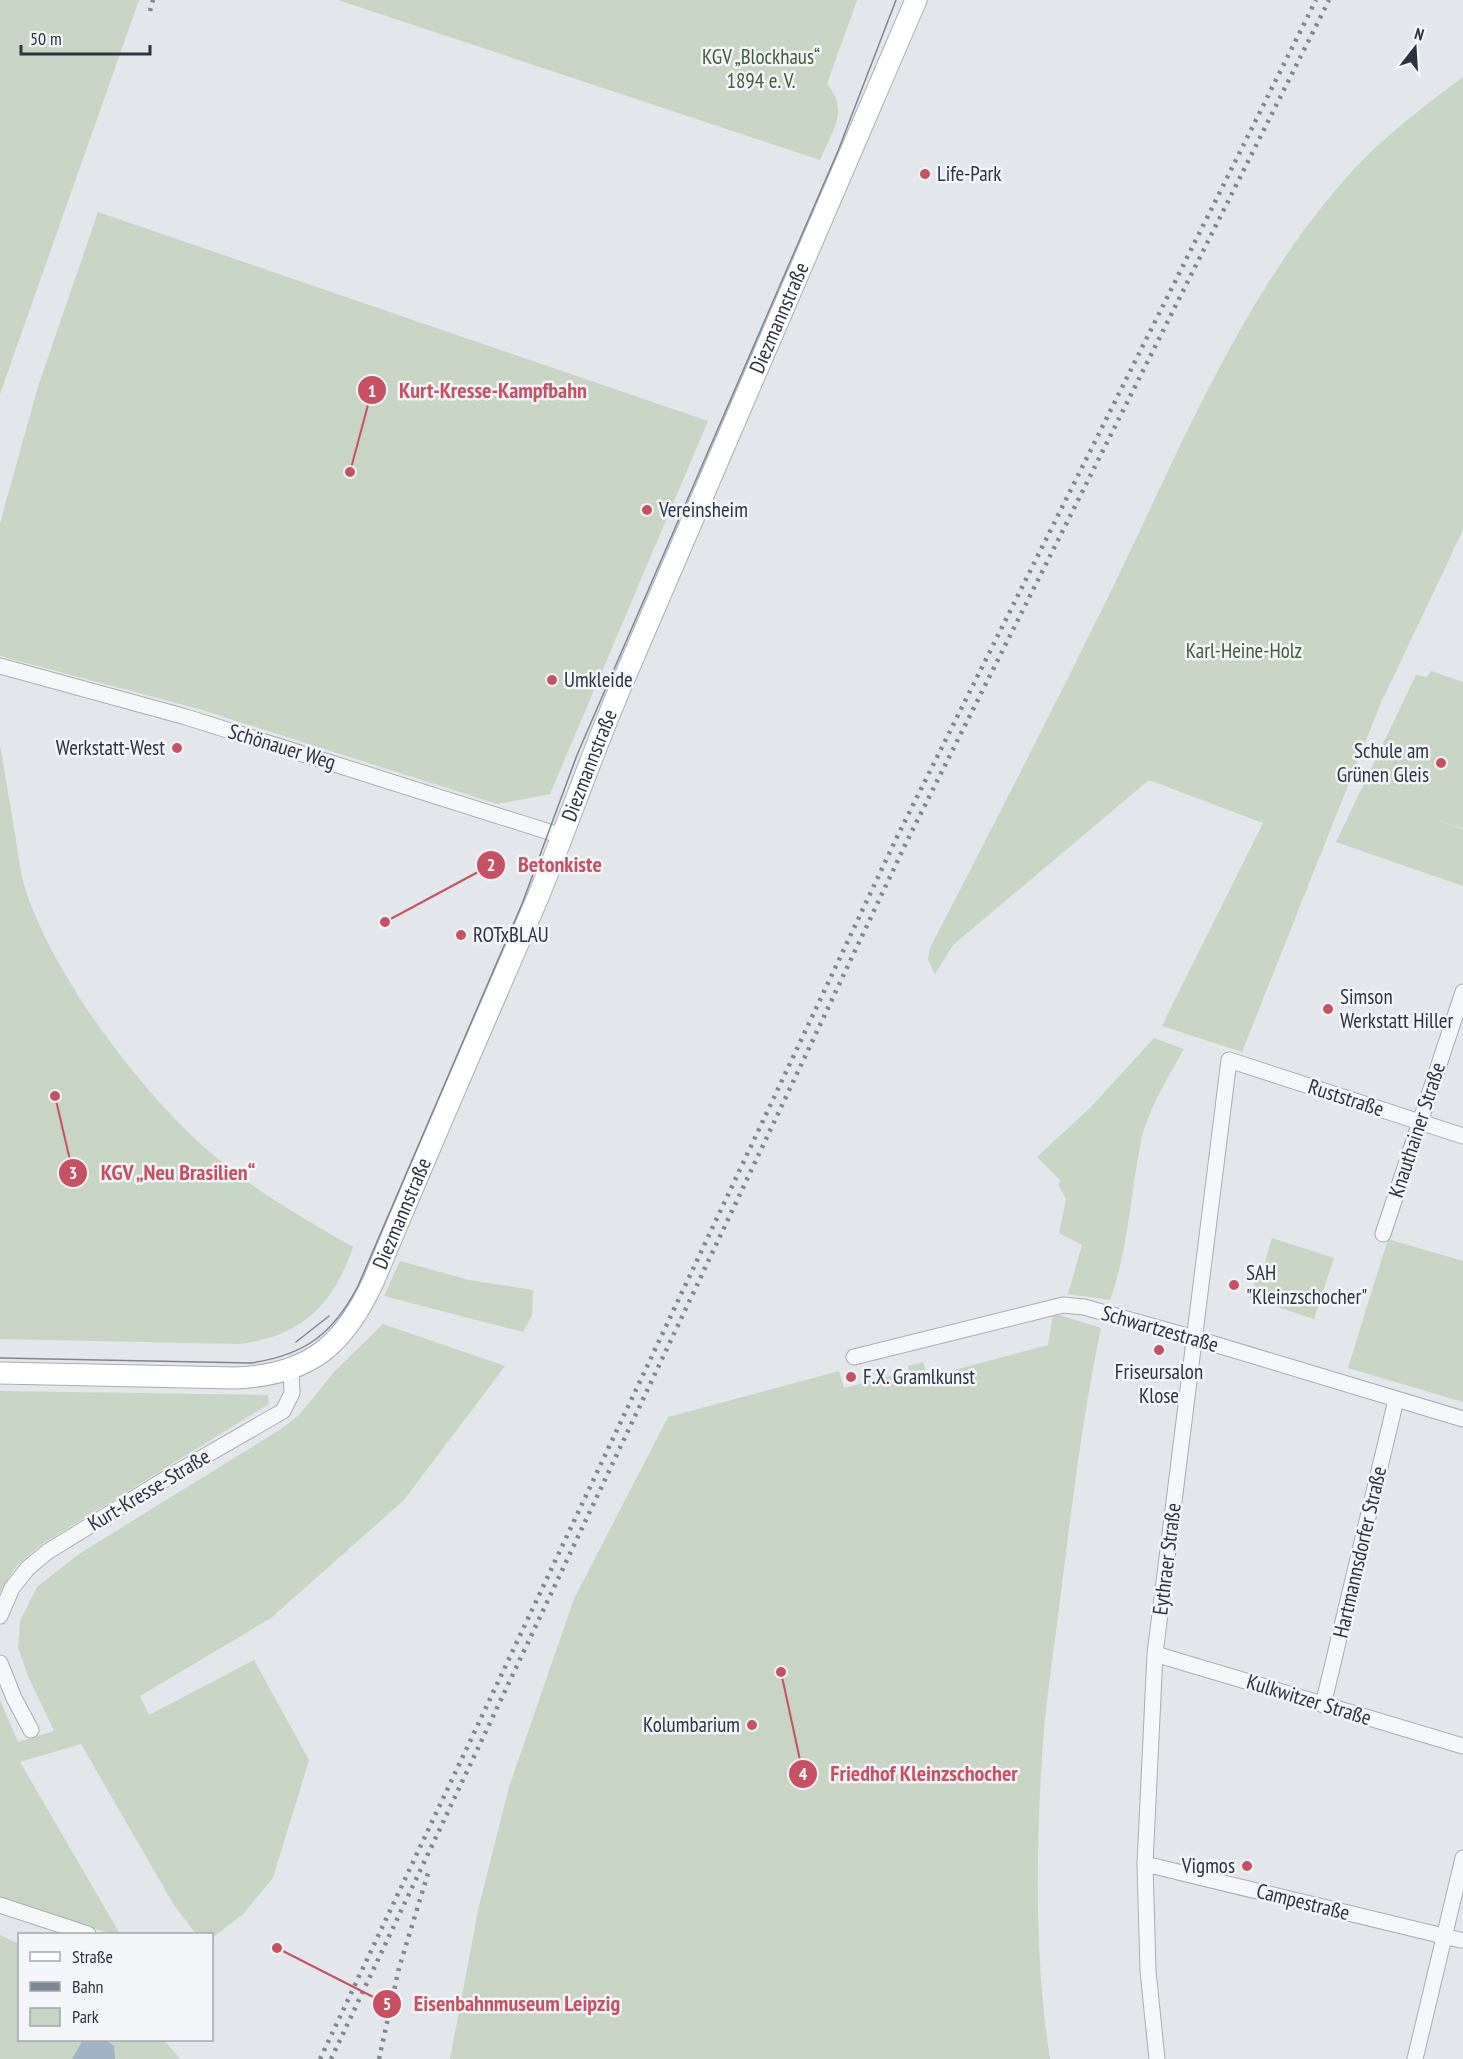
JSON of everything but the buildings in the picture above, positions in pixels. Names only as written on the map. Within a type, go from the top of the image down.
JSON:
[{"type":"street","name":"Diezmannstraße","points":[[0,1373],[235,1378],[266,1376],[309,1361],[332,1346],[349,1327],[363,1303],[562,836],[579,785],[621,686],[916,0]]},
{"type":"street","name":"Schönauer Weg","points":[[0,666],[197,721],[562,836]]},
{"type":"street","name":"Knauthainer Straße","points":[[1383,1234],[1463,992]]},
{"type":"street","name":"Ruststraße","points":[[1229,1060],[1463,1136]]},
{"type":"street","name":"Eythraer Straße","points":[[1157,2059],[1149,1971],[1145,1864],[1155,1654],[1229,1060]]},
{"type":"street","name":"Schwartzestraße","points":[[854,1357],[1063,1305],[1084,1307],[1463,1419]]},
{"type":"street","name":"Kurt-Kresse-Straße","points":[[0,1616],[12,1588],[28,1568],[47,1552],[172,1475],[283,1411],[292,1393],[291,1369]]},
{"type":"street","name":"Hartmannsdorfer Straße","points":[[1323,1705],[1396,1400]]},
{"type":"street","name":"Kulkwitzer Straße","points":[[1155,1654],[1463,1746]]},
{"type":"street","points":[[0,1663],[14,1698],[31,1730]]},
{"type":"street","points":[[1414,2059],[1463,1858]]},
{"type":"street","name":"Campestraße","points":[[1145,1864],[1460,1940]]},
{"type":"street","points":[[0,1905],[82,1933]]},
{"type":"green space","points":[[0,0],[139,0],[0,394]]},
{"type":"green space","name":"KGV „Blockhaus“ 1894 e. V.","points":[[338,0],[857,0],[827,84],[834,94],[838,112],[834,130],[820,160]]},
{"type":"green space","name":"Karl-Heine-Holz","points":[[1463,77],[1463,530],[1380,705],[1242,1052],[1162,1026],[1263,823],[1149,780],[953,945],[935,974],[928,960],[930,948],[1068,678],[1192,422],[1249,314],[1281,263],[1317,213],[1356,167],[1394,131]]},
{"type":"green space","points":[[98,212],[708,421],[550,794],[497,804],[199,709],[0,656],[0,523],[38,387]]},
{"type":"green space","points":[[1431,671],[1463,682],[1463,828],[1438,821],[1463,829],[1463,886],[1336,842],[1416,675],[1427,677]]},
{"type":"green space","points":[[0,745],[24,885],[37,920],[56,958],[106,1036],[164,1108],[223,1163],[270,1197],[353,1247],[336,1285],[325,1301],[297,1325],[280,1334],[239,1344],[0,1339]]},
{"type":"green space","points":[[1154,1038],[1184,1049],[1159,1094],[1144,1130],[1121,1260],[1110,1300],[1068,1294],[1082,1245],[1059,1233],[1066,1199],[1058,1184],[1061,1181],[1037,1157],[1091,1107]]},
{"type":"green space","points":[[1272,1238],[1334,1258],[1314,1319],[1250,1298],[1258,1271],[1262,1272]]},
{"type":"green space","points":[[1388,1239],[1463,1261],[1463,1402],[1348,1368]]},
{"type":"green space","points":[[400,1261],[469,1280],[533,1290],[532,1315],[523,1332],[384,1296]]},
{"type":"green space","points":[[1053,1313],[1101,1328],[1079,1455],[1043,1742],[1038,1901],[1041,1981],[1050,2059],[450,2059],[479,1906],[509,1787],[574,1599],[668,1417],[839,1371],[844,1388],[909,1371],[908,1366],[923,1362],[928,1377],[1048,1345]]},
{"type":"green space","points":[[383,1324],[505,1366],[404,1500],[271,1618],[140,1696],[149,1715],[254,1660],[309,1760],[273,1878],[243,1914],[213,1937],[213,1933],[195,1933],[174,1905],[81,1744],[20,1762],[119,1933],[108,1933],[0,1897],[0,1700],[18,1742],[54,1731],[28,1676],[18,1647],[20,1621],[37,1587],[79,1554],[281,1429],[300,1414],[334,1372]]},
{"type":"green space","points":[[0,1391],[268,1395],[269,1404],[39,1546],[15,1568],[0,1592]]},
{"type":"green space","points":[[0,1935],[18,1944],[18,2041],[165,2041],[180,2059],[0,2059]]},
{"type":"water","points":[[82,2041],[106,2041],[114,2046],[115,2059],[72,2059]]},
{"type":"tram line","points":[[0,1358],[251,1363],[302,1348],[327,1329],[348,1303],[358,1286],[522,904],[577,755],[838,151],[896,0]]},
{"type":"tram line","points":[[296,1342],[329,1316]]},
{"type":"railway","points":[[150,11],[153,0]]},
{"type":"railway","points":[[320,2059],[896,839],[1316,0]]},
{"type":"railway","points":[[331,2059],[906,843],[1329,0]]},
{"type":"railway","points":[[379,2059],[399,1968],[429,1870]]},
{"type":"place","name":"Life-Park","points":[[925,174]]},
{"type":"place","name":"Kurt-Kresse-Kampfbahn","points":[[350,472]]},
{"type":"place","name":"Vereinsheim","points":[[647,510]]},
{"type":"place","name":"Umkleide","points":[[552,680]]},
{"type":"place","name":"Werkstatt-West","points":[[177,748]]},
{"type":"place","name":"Schule am Grünen Gleis","points":[[1441,763]]},
{"type":"place","name":"Betonkiste","points":[[385,922]]},
{"type":"place","name":"ROTxBLAU","points":[[461,935]]},
{"type":"place","name":"Simson Werkstatt Hiller","points":[[1328,1009]]},
{"type":"place","name":"KGV „Neu Brasilien“","points":[[55,1096]]},
{"type":"place","name":"SAH \"Kleinzschocher\"","points":[[1234,1285]]},
{"type":"place","name":"Friseursalon Klose","points":[[1159,1350]]},
{"type":"place","name":"F.X. Gramlkunst","points":[[851,1377]]},
{"type":"place","name":"Friedhof Kleinzschocher","points":[[781,1672]]},
{"type":"place","name":"Kolumbarium","points":[[752,1725]]},
{"type":"place","name":"Vigmos","points":[[1247,1866]]},
{"type":"place","name":"Eisenbahnmuseum Leipzig","points":[[277,1948]]}]
